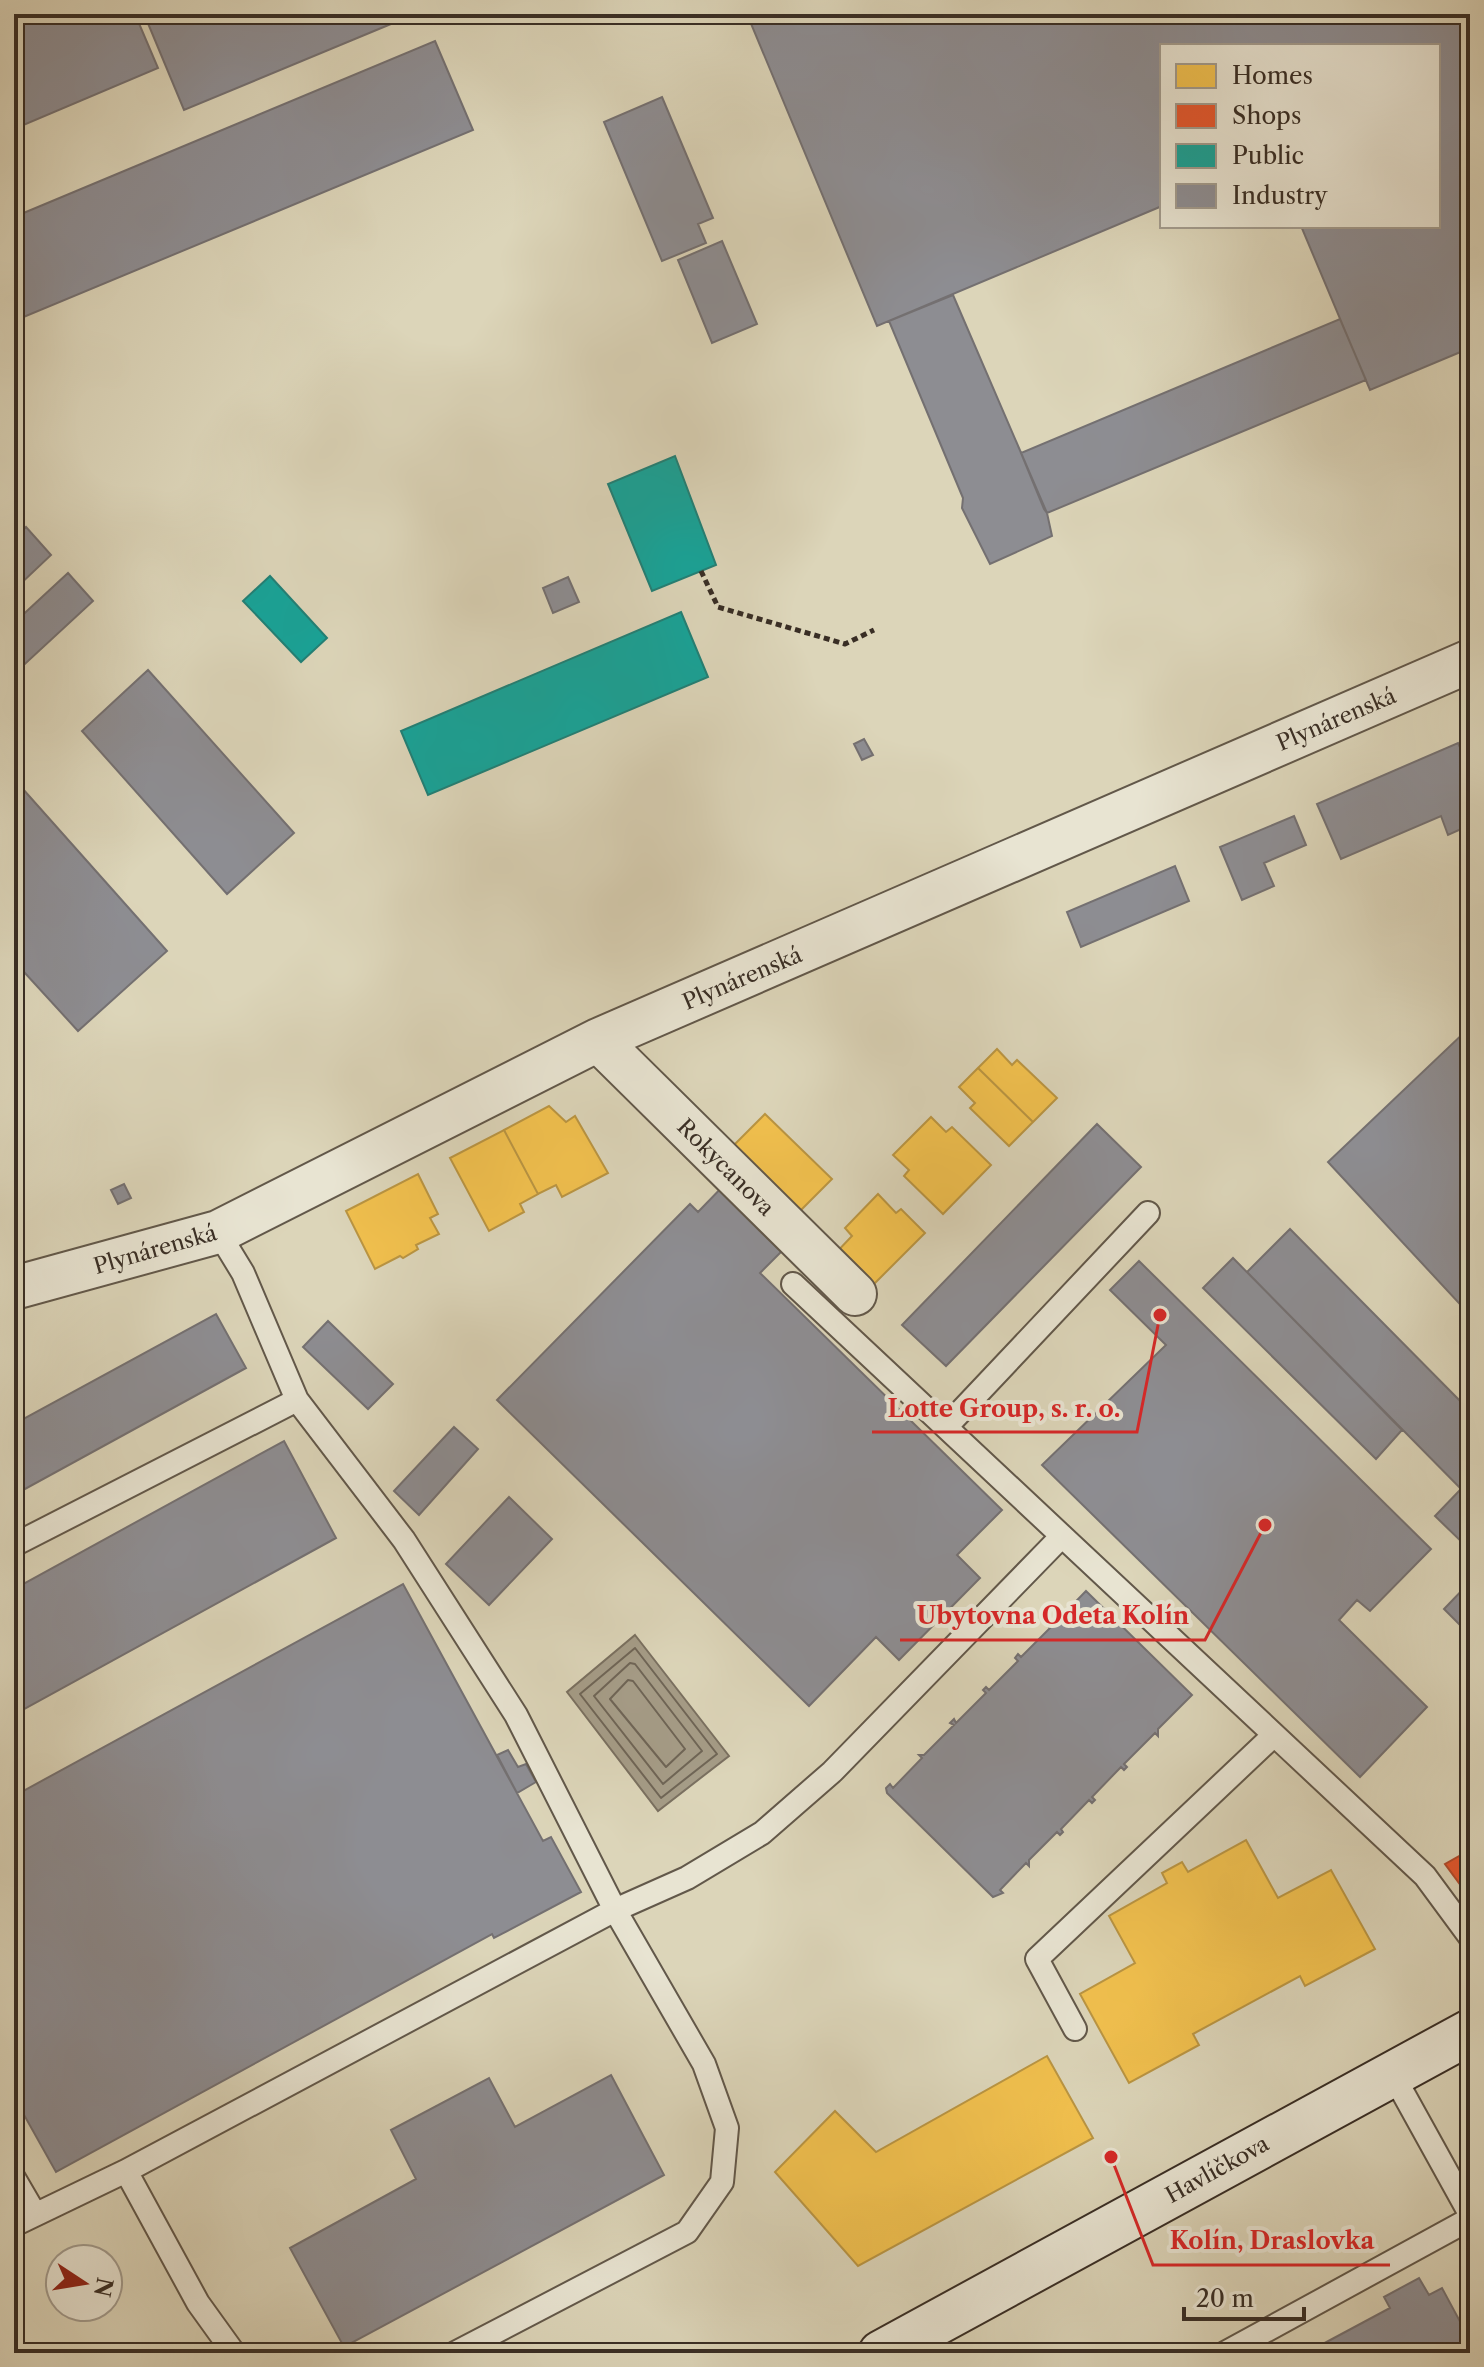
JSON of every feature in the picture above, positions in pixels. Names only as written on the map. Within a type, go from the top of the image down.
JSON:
[{"type":"street","name":"Plynárenská","points":[[14,1288],[218,1232],[598,1040],[1470,661]]},
{"type":"street","name":"Rokycanova","points":[[598,1040],[855,1294]]},
{"type":"street","name":"Havlíčkova","points":[[881,2353],[1470,2032]]},
{"type":"lane","points":[[946,1427],[1148,1213]]},
{"type":"lane","points":[[218,1232],[243,1273],[297,1400],[404,1540],[516,1715],[615,1910],[704,2064],[727,2128],[722,2182],[687,2232],[455,2353]]},
{"type":"lane","points":[[793,1284],[1425,1876],[1470,1937]]},
{"type":"lane","points":[[14,1545],[297,1400]]},
{"type":"lane","points":[[14,2225],[126,2171],[615,1910],[687,1878],[762,1833],[832,1772],[1062,1536]]},
{"type":"lane","points":[[1075,2029],[1037,1959],[1274,1735]]},
{"type":"lane","points":[[1225,2353],[1470,2217],[1392,2073]]},
{"type":"lane","points":[[126,2171],[198,2303],[234,2353]]},
{"type":"lane","points":[[14,2178],[35,2214]]},
{"type":"path","points":[[701,571],[718,607],[845,644],[874,630]]},
{"type":"water","points":[[635,1635],[729,1756],[658,1811],[567,1692]]},
{"type":"building: Homes","points":[[997,1049],[1012,1065],[1017,1060],[1057,1098],[1033,1122],[978,1068]]},
{"type":"building: Homes","points":[[978,1068],[1033,1122],[1009,1146],[970,1108],[975,1103],[959,1087]]},
{"type":"building: Homes","points":[[549,1106],[566,1122],[575,1116],[608,1173],[562,1197],[556,1185],[538,1194],[504,1130]]},
{"type":"building: Homes","points":[[765,1114],[832,1179],[792,1219],[726,1153]]},
{"type":"building: Homes","points":[[931,1117],[946,1132],[952,1127],[991,1165],[943,1214],[904,1176],[909,1170],[893,1155]]},
{"type":"building: Homes","points":[[504,1130],[538,1194],[520,1204],[524,1212],[489,1231],[450,1158]]},
{"type":"building: Homes","points":[[418,1174],[438,1214],[430,1218],[439,1234],[416,1245],[418,1249],[403,1258],[400,1256],[375,1269],[346,1211]]},
{"type":"building: Homes","points":[[878,1194],[896,1213],[901,1209],[925,1233],[866,1292],[831,1258],[852,1236],[845,1228]]},
{"type":"building: Homes","points":[[1246,1840],[1278,1898],[1331,1870],[1375,1949],[1305,1986],[1300,1976],[1193,2034],[1199,2045],[1129,2083],[1080,1994],[1135,1963],[1109,1916],[1167,1883],[1162,1873],[1182,1862],[1188,1872]]},
{"type":"building: Homes","points":[[1047,2056],[1093,2138],[858,2266],[775,2172],[835,2111],[876,2152]]},
{"type":"building: Shops","points":[[1470,1850],[1470,1898],[1445,1864]]},
{"type":"building: Public","points":[[675,456],[716,565],[652,591],[608,484]]},
{"type":"building: Public","points":[[270,576],[327,638],[301,662],[243,601]]},
{"type":"building: Public","points":[[681,612],[708,677],[428,795],[401,731]]},
{"type":"building: Industry","points":[[43,14],[135,14],[158,68],[14,129],[14,26]]},
{"type":"building: Industry","points":[[165,14],[415,14],[184,110],[147,21]]},
{"type":"building: Industry","points":[[747,14],[1470,14],[1470,348],[1370,390],[1302,228],[1440,228],[1440,44],[1160,44],[1160,207],[877,326]]},
{"type":"building: Industry","points":[[435,41],[473,130],[14,321],[14,217]]},
{"type":"building: Industry","points":[[662,97],[713,218],[698,224],[706,243],[662,261],[604,122]]},
{"type":"building: Industry","points":[[722,241],[757,324],[712,343],[678,260]]},
{"type":"building: Industry","points":[[953,295],[1047,513],[1052,536],[990,564],[962,508],[963,498],[889,321]]},
{"type":"building: Industry","points":[[1340,319],[1366,380],[1047,513],[1044,509],[1021,453]]},
{"type":"building: Industry","points":[[26,527],[51,555],[14,590],[14,538]]},
{"type":"building: Industry","points":[[68,573],[93,601],[14,674],[14,623]]},
{"type":"building: Industry","points":[[568,577],[579,602],[553,613],[543,588]]},
{"type":"building: Industry","points":[[148,670],[294,833],[227,894],[82,731]]},
{"type":"building: Industry","points":[[864,739],[873,755],[862,760],[854,744]]},
{"type":"building: Industry","points":[[1458,743],[1470,769],[1470,825],[1448,835],[1441,816],[1341,859],[1317,804]]},
{"type":"building: Industry","points":[[14,779],[167,951],[78,1031],[14,961]]},
{"type":"building: Industry","points":[[1294,816],[1306,845],[1264,863],[1274,886],[1242,900],[1220,847]]},
{"type":"building: Industry","points":[[1175,866],[1189,901],[1081,947],[1067,912]]},
{"type":"building: Industry","points":[[1470,1027],[1470,1315],[1328,1162]]},
{"type":"building: Industry","points":[[1097,1124],[1141,1167],[946,1366],[902,1325]]},
{"type":"building: Industry","points":[[730,1179],[791,1242],[760,1273],[1002,1510],[957,1555],[980,1578],[899,1660],[876,1637],[809,1706],[497,1400],[690,1204],[698,1212]]},
{"type":"building: Industry","points":[[124,1184],[131,1198],[118,1204],[111,1190]]},
{"type":"building: Industry","points":[[1290,1229],[1470,1411],[1470,1498],[1247,1272]]},
{"type":"building: Industry","points":[[1233,1258],[1402,1430],[1376,1459],[1203,1288]]},
{"type":"building: Industry","points":[[1139,1261],[1431,1549],[1370,1611],[1357,1600],[1339,1620],[1427,1707],[1360,1777],[1042,1465],[1166,1345],[1110,1290]]},
{"type":"building: Industry","points":[[216,1314],[246,1368],[14,1495],[14,1424]]},
{"type":"building: Industry","points":[[328,1321],[393,1384],[368,1409],[303,1347]]},
{"type":"building: Industry","points":[[454,1427],[478,1449],[419,1515],[394,1491]]},
{"type":"building: Industry","points":[[284,1441],[336,1538],[19,1712],[14,1703],[14,1589]]},
{"type":"building: Industry","points":[[1461,1489],[1470,1498],[1470,1550],[1435,1516]]},
{"type":"building: Industry","points":[[509,1497],[552,1539],[489,1605],[446,1564]]},
{"type":"building: Industry","points":[[1470,1582],[1470,1635],[1444,1609]]},
{"type":"building: Industry","points":[[403,1584],[543,1841],[551,1837],[581,1892],[494,1938],[492,1934],[56,2172],[14,2097],[14,1796]]},
{"type":"building: Industry","points":[[1086,1591],[1192,1695],[1158,1729],[1158,1736],[1155,1733],[1124,1764],[1127,1767],[1124,1770],[1121,1767],[1092,1797],[1095,1800],[1092,1803],[1089,1800],[1061,1829],[1063,1832],[1060,1835],[1057,1832],[1029,1860],[1029,1866],[1026,1863],[1000,1890],[1003,1893],[993,1897],[887,1793],[886,1788],[890,1784],[893,1788],[922,1758],[919,1755],[924,1755],[954,1725],[950,1723],[954,1719],[956,1723],[986,1693],[983,1690],[986,1687],[989,1690],[1018,1661],[1015,1658],[1018,1654],[1021,1657],[1050,1628],[1047,1625],[1050,1622],[1053,1625]]},
{"type":"building: Industry","points":[[508,1750],[518,1767],[526,1764],[536,1782],[517,1793],[497,1755]]},
{"type":"building: Industry","points":[[611,2075],[664,2175],[344,2347],[290,2248],[416,2179],[391,2130],[489,2078],[515,2127]]},
{"type":"building: Industry","points":[[1419,2278],[1429,2295],[1442,2288],[1470,2340],[1445,2353],[1306,2353],[1390,2308],[1384,2297]]},
{"type":"place","name":"Lotte Group, s. r. o.","points":[[1160,1315]]},
{"type":"place","name":"Ubytovna Odeta Kolín","points":[[1265,1525]]},
{"type":"place","name":"Kolín, Draslovka","points":[[1111,2157]]}]
